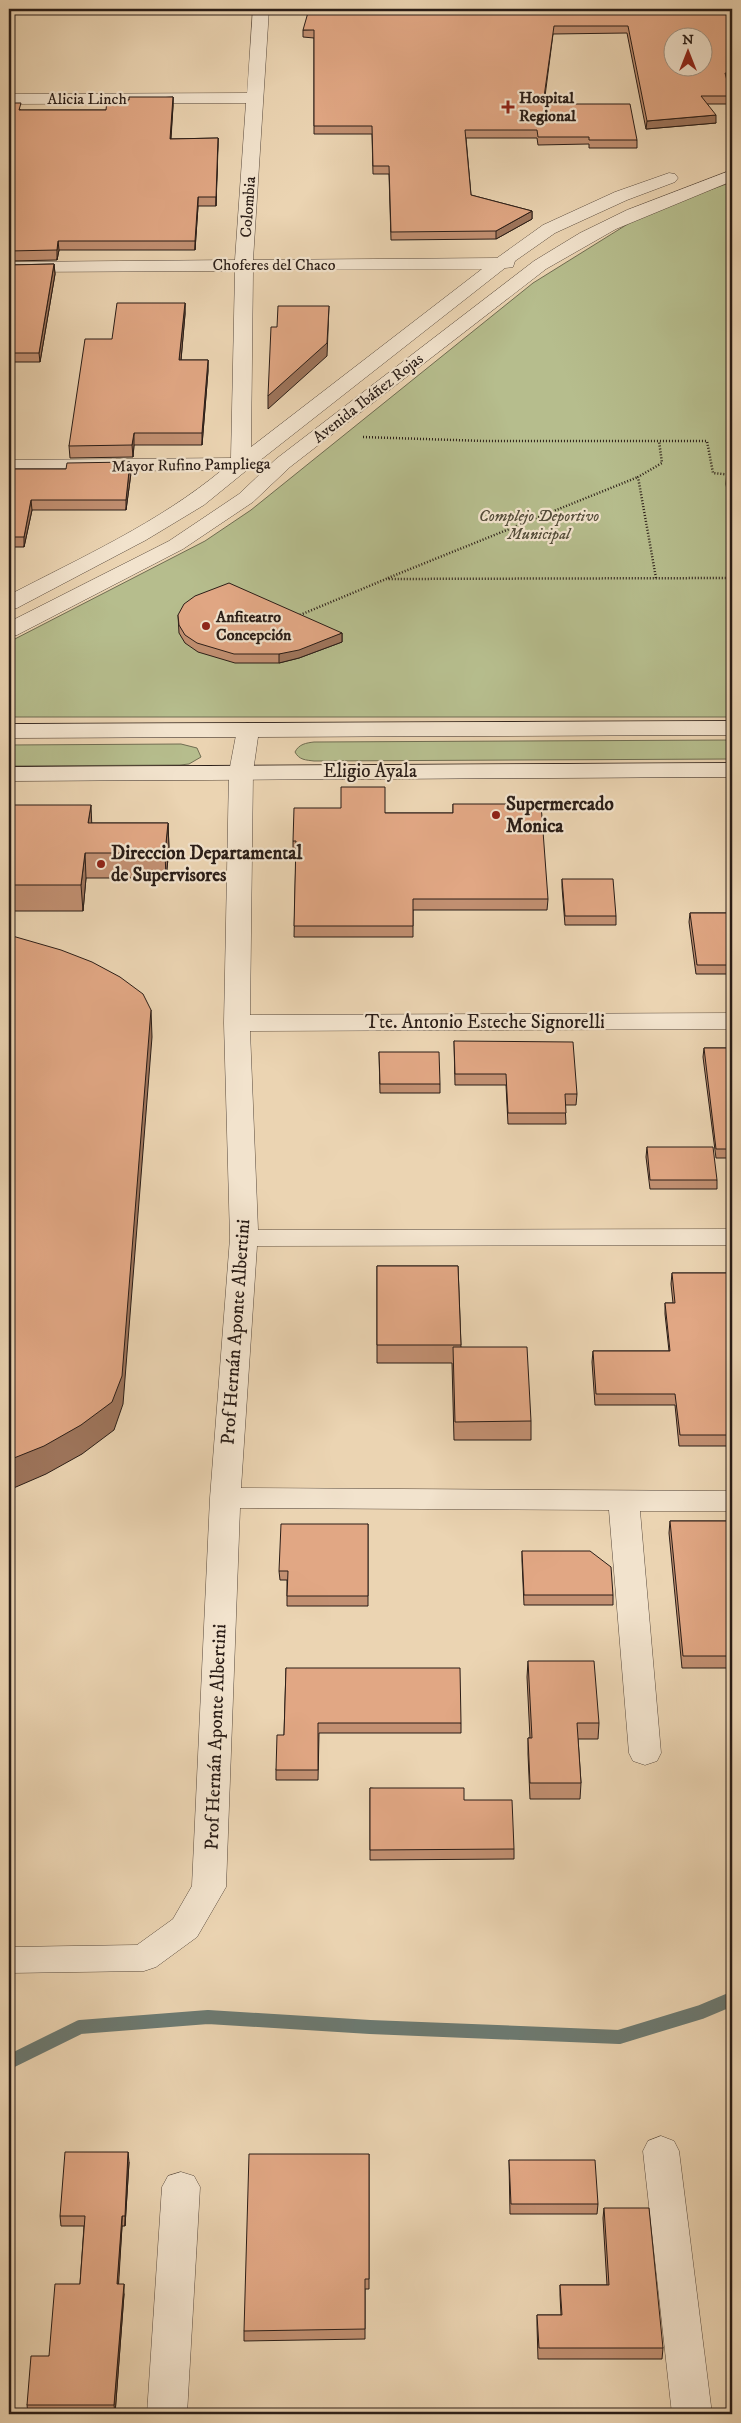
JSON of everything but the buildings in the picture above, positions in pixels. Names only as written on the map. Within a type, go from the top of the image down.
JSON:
[{"type":"street","name":"Colombia","points":[[241,464],[244,265],[261,9]]},
{"type":"street","name":"Alicia Linch","points":[[9,99],[256,98]]},
{"type":"street","name":"Avenida Ibáñez Rojas","points":[[9,603],[148,531],[197,501],[241,464],[501,263],[549,229],[621,196],[694,170],[732,160]]},
{"type":"street","name":"Avenida Ibáñez Rojas","points":[[9,630],[176,545],[246,498],[283,463],[540,265],[572,243],[639,210],[732,175]]},
{"type":"street","name":"Choferes del Chaco","points":[[9,267],[501,263],[540,265]]},
{"type":"street","name":"Mayor Rufino Pampliega","points":[[9,466],[283,463]]},
{"type":"street","points":[[9,731],[732,728]]},
{"type":"street","name":"Prof Hernán Aponte Albertini","points":[[9,1960],[144,1958],[185,1928],[209,1887],[225,1498],[244,1238],[237,1024],[241,772],[248,730]]},
{"type":"street","name":"Eligio Ayala","points":[[9,774],[732,770]]},
{"type":"street","name":"Tte. Antonio Esteche Signorelli","points":[[237,1024],[732,1021]]},
{"type":"street","points":[[244,1238],[732,1237]]},
{"type":"street","points":[[225,1498],[624,1502],[732,1501]]},
{"type":"street","points":[[624,1502],[645,1753]]},
{"type":"street","points":[[661,2151],[692,2414]]},
{"type":"street","points":[[167,2414],[181,2187]]},
{"type":"path","points":[[362,437],[484,441],[707,441],[713,473],[716,475],[732,475]]},
{"type":"path","points":[[300,615],[638,477],[662,463],[659,441]]},
{"type":"path","points":[[638,477],[656,578]]},
{"type":"path","points":[[386,579],[732,578]]},
{"type":"green space","name":"Complejo Deportivo Municipal","points":[[732,182],[732,717],[9,717],[9,642],[205,541],[251,510],[533,283],[647,212]]},
{"type":"green space","points":[[732,740],[732,759],[314,761],[301,758],[295,752],[306,743],[314,742]]},
{"type":"green space","points":[[181,744],[197,748],[201,757],[189,764],[180,765],[9,766],[9,745]]},
{"type":"waterway","points":[[9,2062],[80,2027],[208,2017],[370,2027],[619,2037],[701,2012],[732,1999]]},
{"type":"place","name":"Hospital Regional","points":[[508,107]]},
{"type":"place","name":"Anfiteatro Concepción","points":[[206,626]]},
{"type":"place","name":"Supermercado Monica","points":[[496,815]]},
{"type":"place","name":"Direccion Departamental de Supervisores","points":[[101,864]]}]
